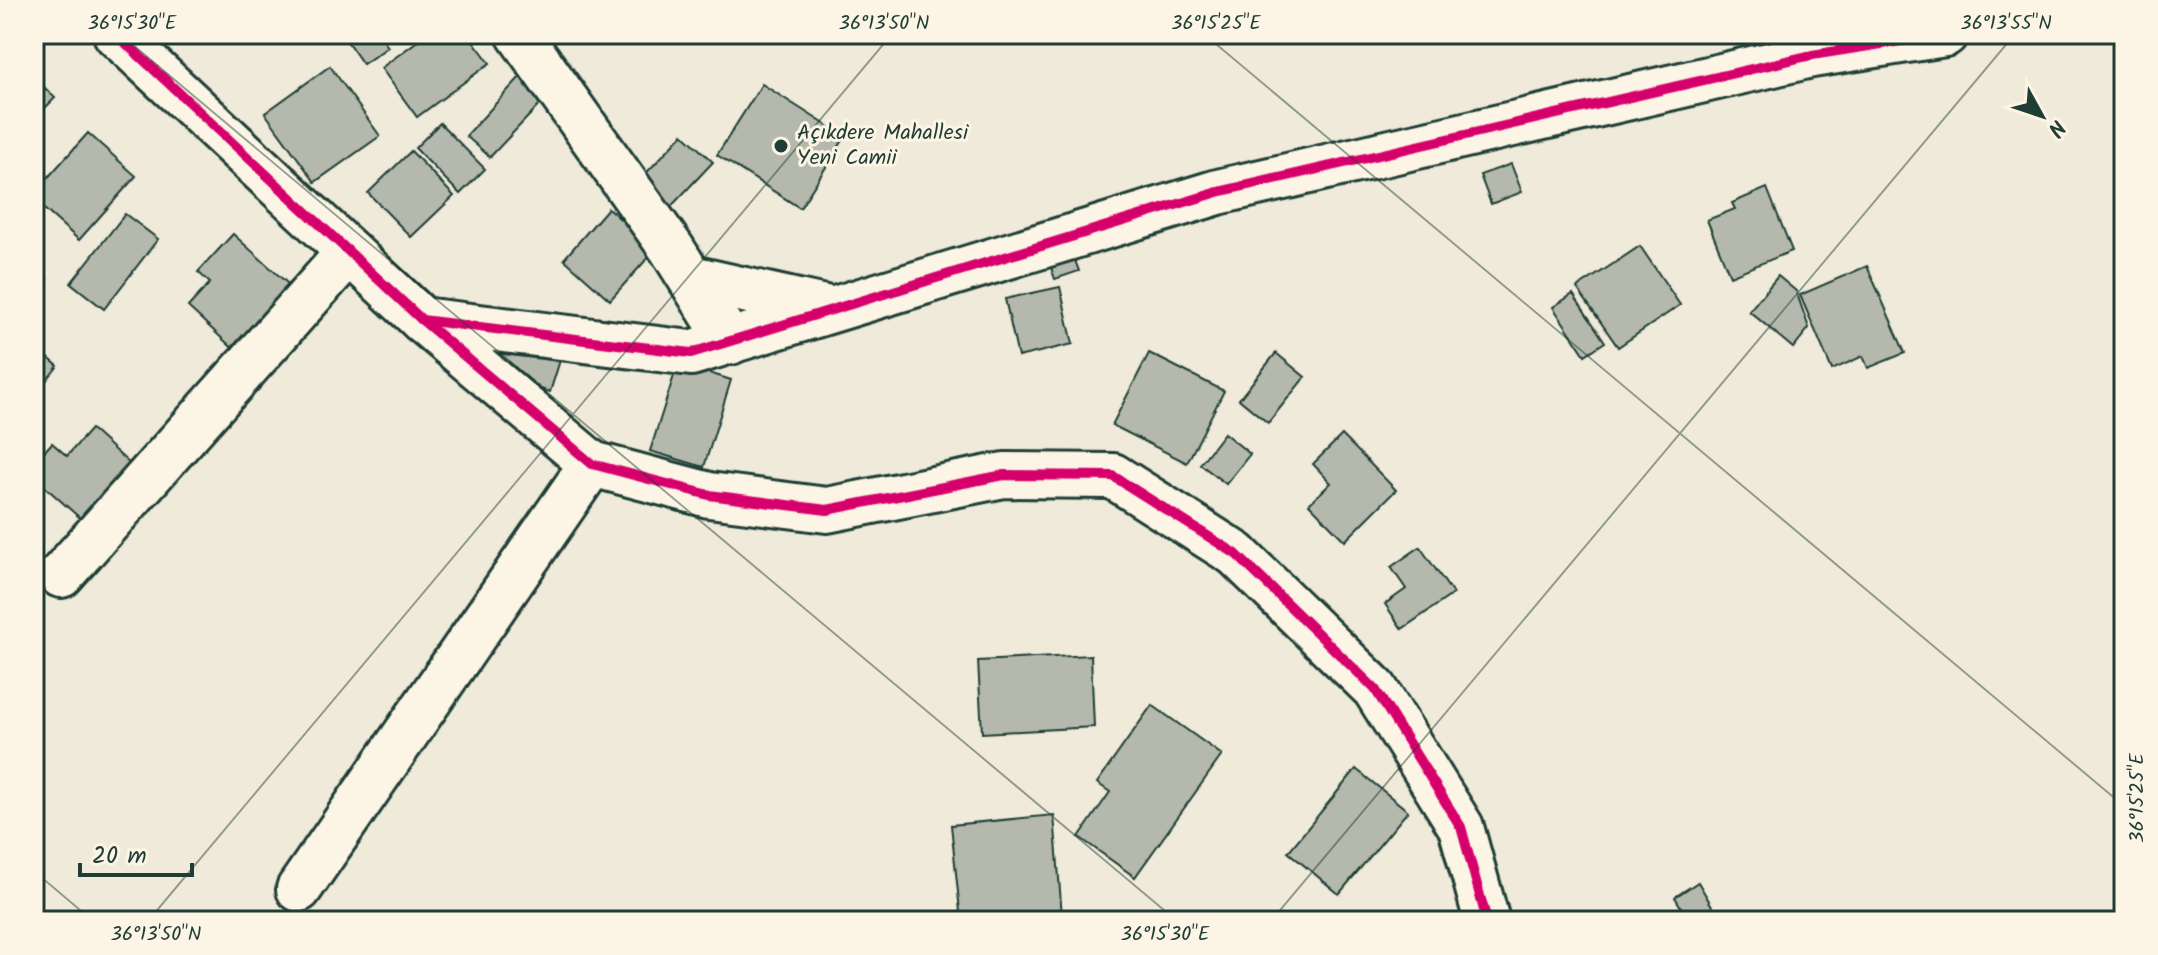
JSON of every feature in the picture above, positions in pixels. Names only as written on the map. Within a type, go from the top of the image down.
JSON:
[{"type":"street","points":[[116,34],[422,320],[592,464],[709,495],[827,510],[1004,475],[1113,476],[1236,554],[1375,689],[1461,827],[1487,921]]},
{"type":"street","points":[[519,34],[691,278],[730,342]]},
{"type":"street","points":[[422,320],[691,353],[1218,192],[1799,45],[1945,34]]},
{"type":"street","points":[[61,575],[349,252]]},
{"type":"street","points":[[691,278],[834,310]]},
{"type":"street","points":[[299,889],[592,464]]},
{"type":"building","points":[[342,34],[379,34],[388,47],[363,64]]},
{"type":"building","points":[[427,34],[468,34],[490,63],[417,117],[381,68]]},
{"type":"building","points":[[330,66],[380,136],[315,182],[265,113]]},
{"type":"building","points":[[34,77],[55,98],[34,119]]},
{"type":"building","points":[[520,77],[544,100],[490,157],[466,136]]},
{"type":"building","name":"Açıkdere Mahallesi Yeni Camii","points":[[762,84],[845,137],[800,208],[717,155]]},
{"type":"building","points":[[440,123],[485,169],[460,194],[415,148]]},
{"type":"building","points":[[88,133],[136,176],[79,240],[34,200],[34,193]]},
{"type":"building","points":[[683,134],[713,162],[664,214],[634,186]]},
{"type":"building","points":[[411,151],[454,196],[411,237],[368,193]]},
{"type":"building","points":[[1511,164],[1522,192],[1491,204],[1480,175]]},
{"type":"building","points":[[1767,188],[1792,251],[1730,276],[1707,220],[1735,209],[1732,203]]},
{"type":"building","points":[[608,208],[655,250],[610,300],[564,259]]},
{"type":"building","points":[[125,214],[158,239],[104,309],[71,283]]},
{"type":"building","points":[[233,234],[297,292],[240,355],[188,307],[210,283],[198,272]]},
{"type":"building","points":[[1640,246],[1680,305],[1618,347],[1577,288]]},
{"type":"building","points":[[1071,250],[1079,271],[1055,279],[1048,259]]},
{"type":"building","points":[[1867,266],[1905,353],[1868,368],[1863,356],[1832,370],[1800,295]]},
{"type":"building","points":[[34,268],[48,280],[34,295]]},
{"type":"building","points":[[1778,276],[1796,291],[1809,328],[1793,348],[1749,311]]},
{"type":"building","points":[[1060,287],[1073,344],[1018,357],[1005,299]]},
{"type":"building","points":[[1573,294],[1605,342],[1585,355],[1553,307]]},
{"type":"building","points":[[507,337],[562,354],[550,392],[495,374]]},
{"type":"building","points":[[34,346],[58,366],[34,396]]},
{"type":"building","points":[[1149,353],[1224,391],[1187,463],[1112,425]]},
{"type":"building","points":[[1276,353],[1305,377],[1268,423],[1239,399]]},
{"type":"building","points":[[678,363],[731,380],[704,467],[650,451]]},
{"type":"building","points":[[91,429],[139,472],[90,527],[34,477],[34,463],[52,443],[67,456]]},
{"type":"building","points":[[1224,433],[1250,454],[1226,484],[1200,464]]},
{"type":"building","points":[[1342,435],[1396,490],[1345,541],[1309,504],[1331,483],[1313,464]]},
{"type":"building","points":[[1420,547],[1453,594],[1402,629],[1385,604],[1406,589],[1391,567]]},
{"type":"building","points":[[1091,655],[1094,727],[982,733],[978,661]]},
{"type":"building","points":[[1152,705],[1222,755],[1135,877],[1079,837],[1110,792],[1097,783]]},
{"type":"building","points":[[1356,769],[1408,811],[1339,894],[1288,852]]},
{"type":"building","points":[[1054,815],[1062,916],[1014,921],[961,921],[951,825]]},
{"type":"building","points":[[1698,882],[1716,913],[1702,921],[1689,921],[1675,897]]},
{"type":"cycle path","points":[[116,34],[422,320],[592,464],[709,495],[827,510],[1004,475],[1113,476],[1236,554],[1375,689],[1461,827],[1487,921]]},
{"type":"cycle path","points":[[422,320],[691,353],[1218,192],[1812,55],[1945,34]]},
{"type":"place","name":"Açıkdere Mahallesi Yeni Camii","points":[[781,146]]}]
